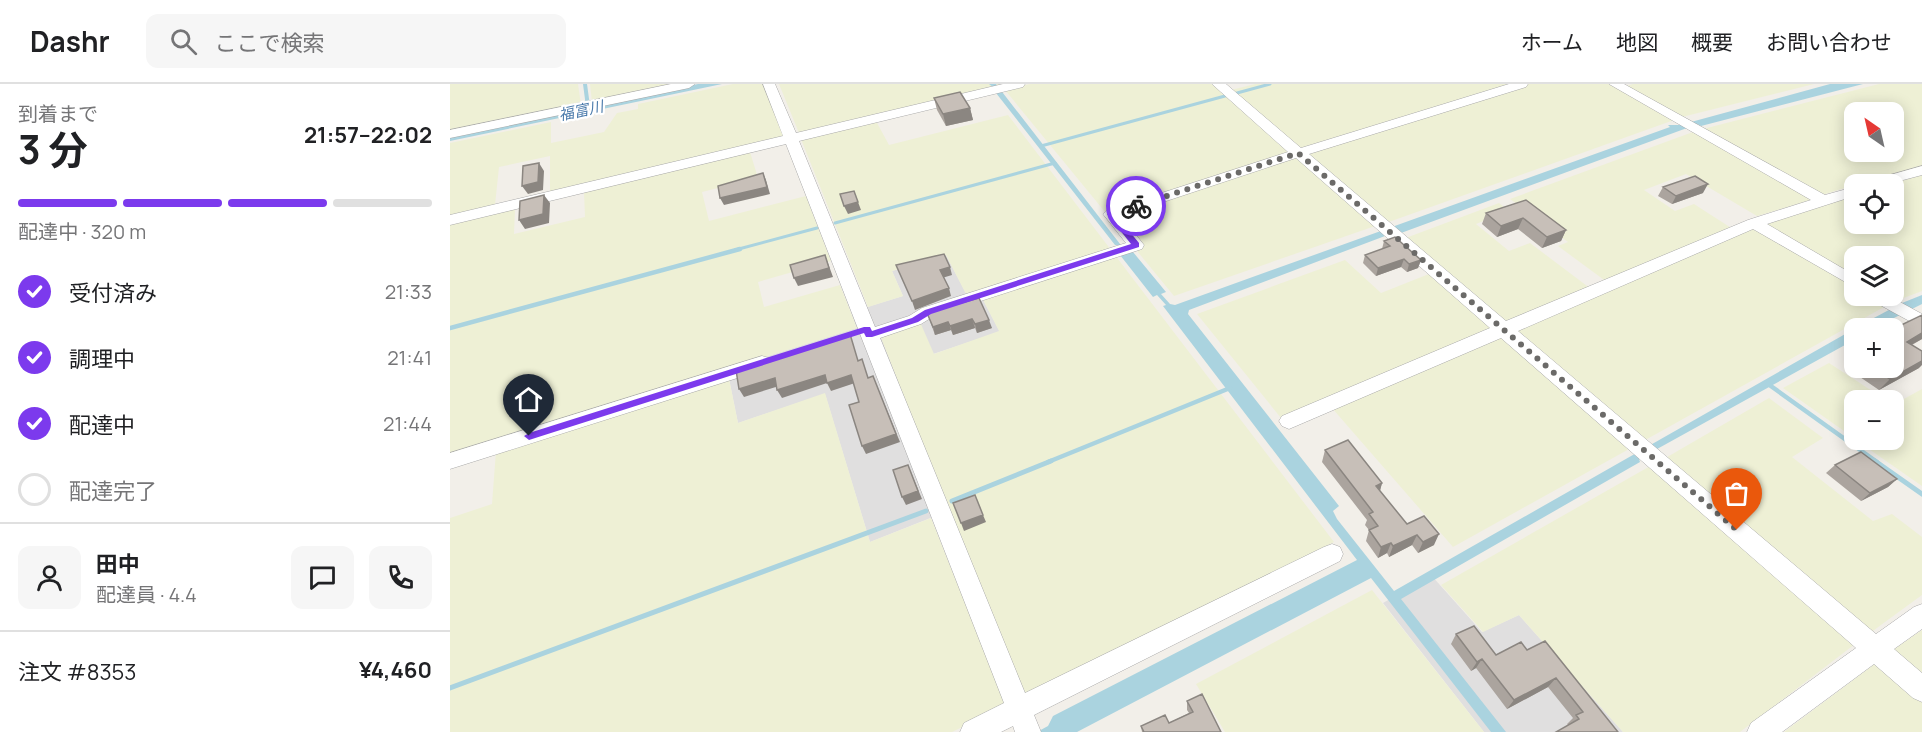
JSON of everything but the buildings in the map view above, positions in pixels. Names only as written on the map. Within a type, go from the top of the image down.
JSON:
[{"type":"street","points":[[450,134],[688,84]]},
{"type":"street","points":[[769,84],[1025,724]]},
{"type":"street","points":[[450,220],[1019,84]]},
{"type":"street","points":[[1218,84],[1922,689]]},
{"type":"street","points":[[844,336],[915,320],[928,312],[1136,245],[1111,214],[1522,84]]},
{"type":"street","points":[[1615,84],[1823,200]]},
{"type":"street","points":[[1904,175],[1922,170]]},
{"type":"street","points":[[1289,421],[1754,223],[1844,193]]},
{"type":"street","points":[[1754,223],[1844,276]]},
{"type":"street","points":[[1894,306],[1922,322]]},
{"type":"street","points":[[450,461],[777,358]]},
{"type":"street","points":[[973,732],[1025,724],[1332,554]]},
{"type":"street","points":[[1760,732],[1922,615]]},
{"type":"shaded area","points":[[946,255],[967,295],[979,292],[1000,332],[933,354],[948,511],[870,542],[825,394],[738,423],[727,369],[856,328],[851,312],[903,296],[892,271]]},
{"type":"shaded area","points":[[1431,575],[1482,632],[1519,615],[1623,732],[1484,732],[1383,603]]},
{"type":"green space","points":[[450,84],[578,84],[581,105],[450,132]]},
{"type":"green space","points":[[590,84],[681,84],[592,102]]},
{"type":"green space","points":[[733,84],[763,84],[785,137],[550,193],[550,156],[499,167],[495,205],[450,216],[450,143],[551,122],[551,143],[604,132],[617,113],[638,109],[638,104]]},
{"type":"green space","points":[[779,84],[1004,84],[799,133]]},
{"type":"green space","points":[[1030,84],[1213,84],[1378,225],[1174,296],[1005,90]]},
{"type":"green space","points":[[1255,84],[1610,84],[1674,120],[1386,223],[1231,90]]},
{"type":"green space","points":[[1633,84],[1814,84],[1682,117],[1626,86]]},
{"type":"green space","points":[[1879,84],[1922,84],[1922,167],[1902,174],[1844,174],[1844,188],[1822,195],[1703,129]]},
{"type":"green space","points":[[1008,115],[1334,542],[1024,695],[948,511],[880,335],[920,322],[934,354],[999,331],[979,292],[967,296],[946,255],[892,271],[903,296],[868,307],[801,139],[876,121],[889,145]]},
{"type":"green space","points":[[1693,132],[1814,199],[1757,216],[1686,174],[1644,190],[1675,211],[1694,204],[1739,233],[1844,198],[1844,234],[1904,234],[1904,180],[1922,175],[1922,291],[1904,298],[1904,246],[1844,246],[1844,306],[1886,306],[1864,318],[1844,318],[1844,329],[1453,547],[1325,400],[1281,418],[1197,314],[1345,260],[1381,293],[1439,270],[1403,239],[1499,203],[1509,211],[1476,224],[1509,251],[1530,243],[1599,295],[1615,288],[1558,246],[1568,242],[1510,199]]},
{"type":"green space","points":[[750,152],[758,178],[702,192],[709,221],[806,196],[831,261],[758,282],[764,307],[840,285],[857,328],[450,455],[450,224],[515,209],[514,234],[585,217],[584,192]]},
{"type":"green space","points":[[1829,363],[1844,373],[1844,378],[1852,378],[1871,390],[1844,390],[1844,431],[1783,388]]},
{"type":"green space","points":[[729,379],[738,423],[825,393],[870,542],[931,518],[1006,706],[952,732],[450,732],[450,518],[492,504],[496,451]]},
{"type":"green space","points":[[1922,389],[1922,486],[1870,450],[1904,450],[1904,399]]},
{"type":"green space","points":[[1769,398],[1823,438],[1792,457],[1873,521],[1892,514],[1922,537],[1922,595],[1870,633],[1662,460]]},
{"type":"green space","points":[[1652,465],[1859,641],[1740,732],[1623,732],[1519,615],[1483,632],[1441,585]]},
{"type":"green space","points":[[1372,590],[1484,732],[1225,732],[1196,684]]},
{"type":"green space","points":[[1922,630],[1922,679],[1890,652]]},
{"type":"green space","points":[[1880,660],[1922,697],[1922,732],[1784,732]]},
{"type":"water","name":"福富川","points":[[583,84],[587,84],[590,106],[698,84],[722,84],[450,141],[450,135],[586,107]]},
{"type":"water","points":[[989,84],[996,84],[1127,253],[1133,252],[1166,292],[1161,294],[1170,304],[1175,305],[1670,127],[1668,125],[1680,125],[1830,84],[1863,84],[1701,126],[1697,124],[1401,233],[1385,236],[1189,310],[1188,314],[1339,506],[1333,511],[1337,519],[1394,591],[1844,335],[1844,346],[1639,459],[1640,462],[1401,599],[1506,732],[1491,732],[1371,578],[1077,732],[1037,732],[1048,726],[1053,716],[1357,560],[1163,306],[1166,305],[1157,295],[1153,297],[1120,255],[1124,253],[1118,245],[1115,245]]},
{"type":"water","points":[[1922,295],[1922,304],[1894,318],[1874,318],[1896,306],[1904,306],[1904,302]]},
{"type":"waterway","points":[[1237,93],[1270,84]]},
{"type":"waterway","points":[[1041,146],[1225,96]]},
{"type":"waterway","points":[[835,223],[1055,163]]},
{"type":"waterway","points":[[735,250],[817,228]]},
{"type":"waterway","points":[[450,328],[740,249]]},
{"type":"waterway","points":[[1768,384],[1877,462]]},
{"type":"waterway","points":[[1048,462],[1230,388]]},
{"type":"waterway","points":[[952,501],[1051,461]]},
{"type":"waterway","points":[[1875,461],[1922,494]]},
{"type":"waterway","points":[[450,688],[926,511]]},
{"type":"way so far","points":[[1136,206],[1298,153],[1737,530]]},
{"type":"route","points":[[529,436],[867,329],[869,335],[915,320],[928,312],[1136,245],[1111,214],[1136,206]]}]
